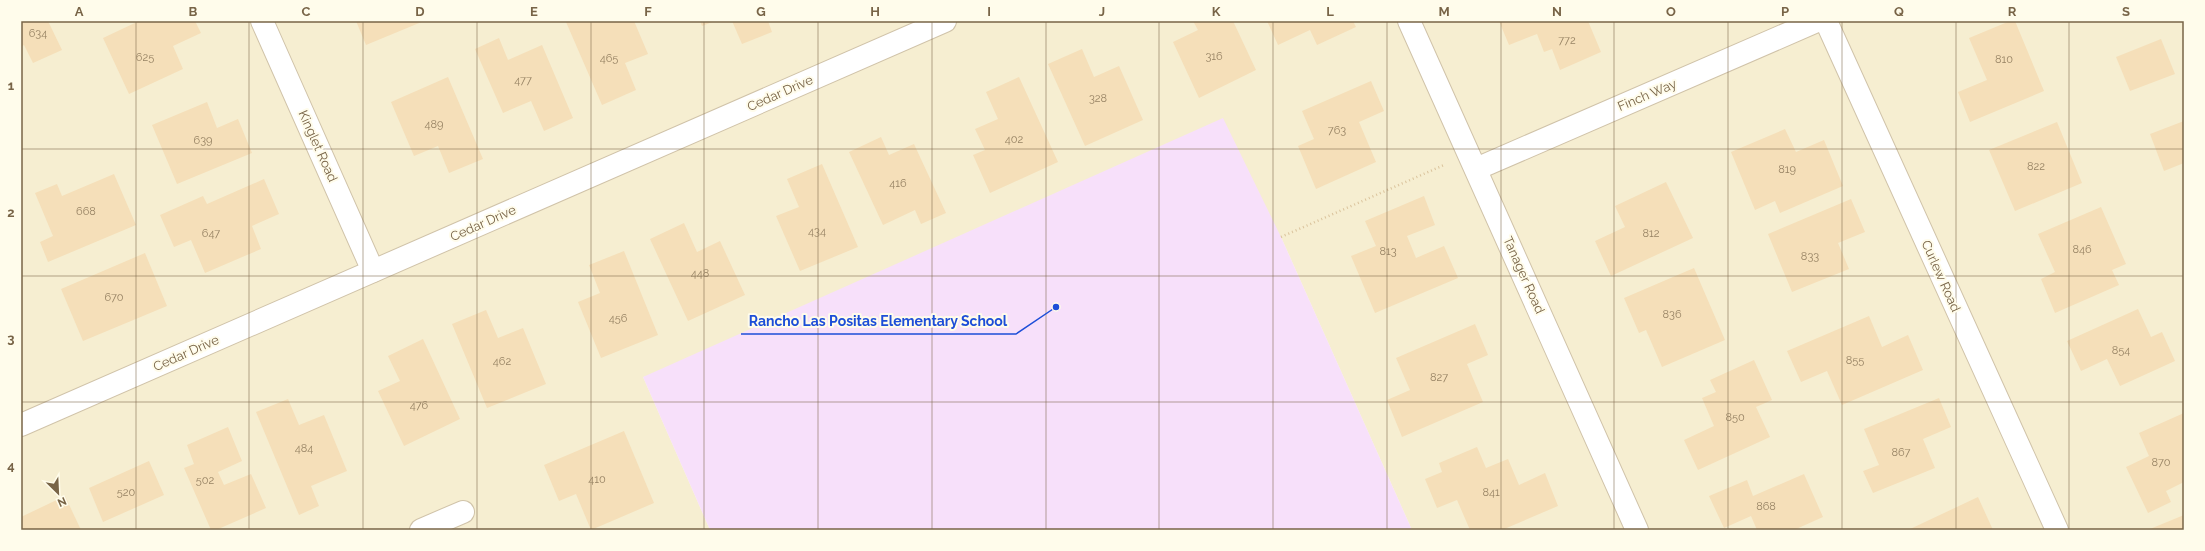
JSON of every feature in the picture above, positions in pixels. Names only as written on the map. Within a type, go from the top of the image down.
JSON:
[{"type":"street","name":"Kinglet Road","points":[[262,21],[373,271]]},
{"type":"street","name":"Cedar Drive","points":[[23,420],[373,271],[945,21]]},
{"type":"street","name":"Tanager Road","points":[[1409,21],[1637,530]]},
{"type":"street","name":"Finch Way","points":[[1476,169],[1817,21]]},
{"type":"street","name":"Curlew Road","points":[[1826,21],[2057,530]]},
{"type":"street","points":[[422,530],[463,512]]},
{"type":"path","points":[[1281,237],[1446,164]]},
{"type":"shaded area","points":[[21,21],[2184,21],[2184,530],[1412,530],[1281,237],[643,377],[710,530],[21,530]]},
{"type":"shaded area","points":[[1223,118],[1281,237],[1412,530],[710,530],[643,377]]},
{"type":"building","points":[[21,21],[48,21],[62,50],[33,63],[24,45],[21,47]]},
{"type":"building","points":[[139,21],[195,21],[201,33],[173,46],[183,69],[129,94],[103,38]]},
{"type":"building","points":[[356,21],[424,21],[366,45]]},
{"type":"building","points":[[634,21],[648,54],[625,63],[636,90],[602,105],[566,22]]},
{"type":"building","points":[[700,21],[715,21],[702,26]]},
{"type":"building","points":[[732,21],[768,21],[772,32],[742,44]]},
{"type":"building","points":[[1193,21],[1233,21],[1256,70],[1199,98],[1173,42],[1198,30]]},
{"type":"building","points":[[1267,21],[1353,21],[1356,27],[1317,45],[1310,30],[1278,45]]},
{"type":"building","points":[[1499,21],[1588,21],[1601,52],[1560,70],[1552,49],[1544,52],[1537,34],[1509,45]]},
{"type":"building","points":[[2010,21],[2015,21],[2044,91],[1970,122],[1958,92],[1987,80],[1969,38]]},
{"type":"building","points":[[499,38],[508,60],[542,45],[573,118],[544,131],[531,101],[503,113],[475,49]]},
{"type":"building","points":[[2161,39],[2175,74],[2130,91],[2116,57]]},
{"type":"building","points":[[1082,49],[1094,77],[1119,66],[1143,120],[1085,146],[1048,64]]},
{"type":"building","points":[[448,77],[483,159],[449,173],[438,146],[414,156],[391,102]]},
{"type":"building","points":[[1019,77],[1058,162],[990,193],[973,155],[985,150],[975,129],[998,119],[986,92]]},
{"type":"building","points":[[1371,81],[1384,111],[1359,122],[1376,162],[1316,189],[1298,146],[1314,139],[1302,111]]},
{"type":"building","points":[[207,102],[217,128],[238,119],[252,153],[177,184],[152,125]]},
{"type":"building","points":[[2184,121],[2184,163],[2164,171],[2150,134]]},
{"type":"building","points":[[2057,122],[2082,183],[2015,211],[1989,150]]},
{"type":"building","points":[[1785,129],[1796,152],[1824,140],[1843,186],[1780,213],[1775,201],[1755,210],[1731,152]]},
{"type":"building","points":[[881,137],[889,155],[914,144],[946,213],[921,224],[915,210],[883,225],[849,152]]},
{"type":"building","points":[[822,164],[858,247],[800,271],[776,216],[799,207],[787,179]]},
{"type":"building","points":[[114,174],[136,225],[48,262],[40,242],[53,236],[35,193],[57,184],[62,196]]},
{"type":"building","points":[[264,179],[279,214],[252,226],[261,249],[205,273],[191,240],[174,247],[160,215],[203,196],[207,204]]},
{"type":"building","points":[[1666,182],[1693,238],[1611,276],[1595,241],[1625,227],[1615,206]]},
{"type":"building","points":[[1424,196],[1435,225],[1407,236],[1416,258],[1444,246],[1458,278],[1375,313],[1351,256],[1376,246],[1365,221]]},
{"type":"building","points":[[1851,199],[1865,232],[1838,243],[1849,269],[1792,292],[1768,234]]},
{"type":"building","points":[[2101,207],[2126,264],[2112,270],[2119,285],[2055,313],[2041,279],[2055,272],[2038,234]]},
{"type":"building","points":[[684,223],[697,252],[720,241],[745,295],[688,321],[650,239]]},
{"type":"building","points":[[624,251],[658,335],[601,358],[578,302],[600,293],[589,265]]},
{"type":"building","points":[[145,253],[167,306],[83,341],[61,289]]},
{"type":"building","points":[[1694,268],[1725,340],[1662,367],[1646,330],[1639,333],[1624,298]]},
{"type":"building","points":[[2138,309],[2151,337],[2162,332],[2175,361],[2120,386],[2107,359],[2081,371],[2067,341]]},
{"type":"building","points":[[486,310],[498,338],[523,328],[546,384],[487,408],[452,324]]},
{"type":"building","points":[[1869,316],[1882,347],[1908,335],[1923,370],[1842,405],[1827,371],[1801,382],[1787,351]]},
{"type":"building","points":[[1475,324],[1488,355],[1467,364],[1483,402],[1402,437],[1387,400],[1410,390],[1396,358]]},
{"type":"building","points":[[423,339],[460,419],[404,446],[378,391],[400,381],[388,356]]},
{"type":"building","points":[[1754,360],[1772,400],[1756,407],[1770,437],[1698,470],[1684,440],[1714,426],[1702,398],[1716,392],[1710,380]]},
{"type":"building","points":[[1939,398],[1951,427],[1923,439],[1935,468],[1873,493],[1863,471],[1879,465],[1864,429]]},
{"type":"building","points":[[288,399],[299,425],[324,415],[347,471],[311,486],[319,506],[299,515],[256,412]]},
{"type":"building","points":[[2184,413],[2184,482],[2166,491],[2171,502],[2148,513],[2126,467],[2149,456],[2139,433]]},
{"type":"building","points":[[228,427],[242,461],[218,472],[224,485],[251,474],[266,508],[216,530],[211,530],[184,468],[194,464],[187,445]]},
{"type":"building","points":[[624,431],[654,503],[591,530],[576,494],[559,501],[544,465]]},
{"type":"building","points":[[1477,447],[1486,468],[1508,459],[1519,485],[1545,473],[1558,506],[1502,530],[1470,530],[1457,500],[1437,508],[1425,479],[1442,472],[1439,463]]},
{"type":"building","points":[[149,461],[164,495],[103,522],[89,488]]},
{"type":"building","points":[[1804,474],[1823,517],[1794,530],[1757,530],[1751,516],[1724,528],[1709,496],[1747,480],[1753,496]]},
{"type":"building","points":[[65,496],[81,530],[21,530],[21,517]]},
{"type":"building","points":[[1978,497],[1993,530],[1908,530]]},
{"type":"building","points":[[2184,515],[2184,530],[2150,529]]},
{"type":"place","name":"Rancho Las Positas Elementary School","points":[[1056,307]]}]
